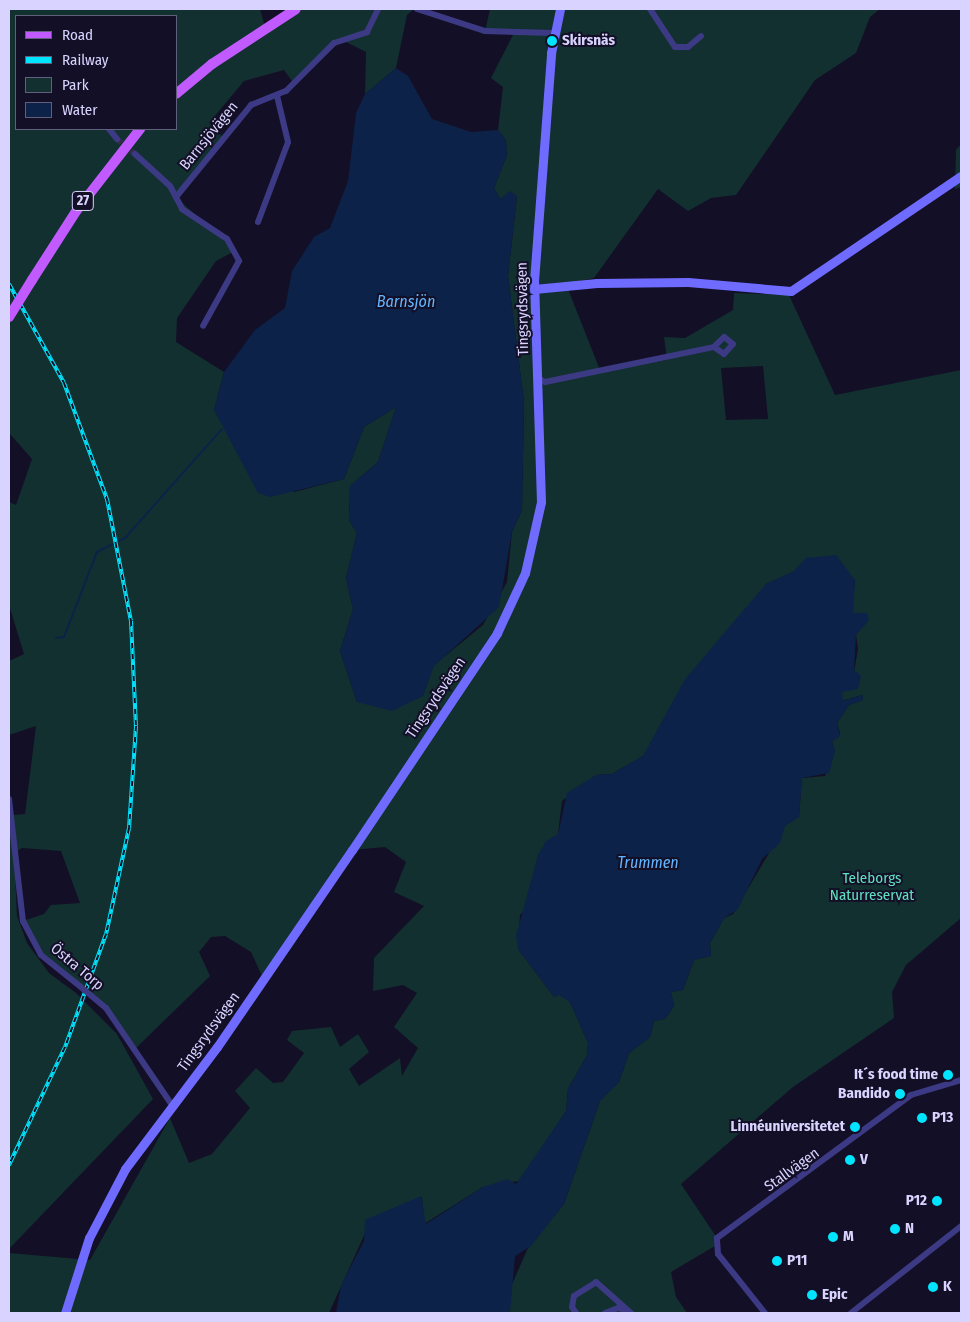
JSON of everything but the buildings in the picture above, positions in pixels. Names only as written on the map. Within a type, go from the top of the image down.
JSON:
[{"type":"main road","points":[[178,92],[212,64],[296,9]]},
{"type":"main road","name":"27","points":[[9,317],[77,210],[139,130]]},
{"type":"street","name":"Barnsjövägen","points":[[176,197],[246,109],[277,96],[334,43],[367,32],[378,9]]},
{"type":"street","points":[[417,9],[485,31],[553,33]]},
{"type":"street","name":"Tingsrydsvägen","points":[[65,1313],[103,1206],[172,1106],[217,1047],[498,633],[525,573],[541,502],[534,289],[553,33],[560,9]]},
{"type":"street","points":[[650,9],[675,47],[688,47],[701,36]]},
{"type":"street","points":[[258,222],[288,142],[277,96]]},
{"type":"street","points":[[110,130],[117,139]]},
{"type":"street","name":"Barnsjövägen","points":[[135,154],[176,197],[182,209],[231,244],[240,264],[235,276],[203,326]]},
{"type":"street","points":[[534,289],[597,283],[688,282],[791,291],[961,176]]},
{"type":"street","points":[[538,378],[545,382],[714,347]]},
{"type":"street","name":"Östra Torp","points":[[9,799],[23,921],[42,955],[106,1008],[172,1106]]},
{"type":"street","name":"Stallvägen","points":[[765,1313],[718,1254],[718,1238],[912,1095],[961,1080]]},
{"type":"street","points":[[851,1313],[961,1226]]},
{"type":"street","points":[[576,1313],[572,1307],[574,1296],[596,1282],[630,1312]]},
{"type":"street","points":[[605,1313],[618,1308],[630,1312]]},
{"type":"green space","name":"Teleborgs Naturreservat","points":[[9,9],[260,9],[265,27],[296,9],[414,9],[407,15],[396,68],[365,94],[366,52],[342,40],[294,84],[284,70],[244,81],[209,123],[225,136],[176,197],[235,251],[216,261],[177,318],[176,342],[224,372],[214,410],[294,492],[344,479],[364,427],[396,407],[378,462],[350,486],[349,520],[357,533],[346,578],[353,609],[340,651],[357,702],[423,696],[433,666],[483,625],[507,582],[512,532],[522,510],[524,402],[508,276],[517,196],[500,199],[494,188],[507,155],[506,140],[498,130],[503,87],[491,78],[515,31],[485,31],[490,9],[880,9],[870,17],[856,53],[815,80],[736,195],[711,198],[688,211],[658,189],[594,278],[566,284],[600,370],[667,360],[664,337],[685,338],[733,310],[734,293],[789,295],[835,395],[961,370],[961,918],[906,965],[892,992],[894,1018],[793,1087],[681,1184],[717,1238],[715,1246],[671,1272],[676,1297],[687,1313],[510,1313],[509,1291],[528,1248],[564,1204],[600,1101],[619,1082],[629,1053],[650,1037],[654,1021],[665,1019],[674,1006],[671,992],[683,990],[694,960],[711,956],[710,943],[724,918],[733,914],[785,826],[799,816],[802,778],[825,776],[835,751],[832,742],[840,733],[837,723],[849,705],[863,700],[862,695],[842,701],[842,692],[851,689],[858,649],[856,635],[862,626],[852,613],[855,580],[824,560],[766,584],[643,756],[612,774],[596,775],[562,801],[558,834],[538,855],[528,906],[520,915],[518,949],[554,997],[559,994],[570,1002],[588,1043],[587,1055],[568,1089],[566,1111],[519,1181],[483,1187],[424,1224],[422,1197],[367,1229],[329,1313],[9,1313],[9,1253],[90,1260],[170,1118],[189,1163],[212,1154],[250,1108],[235,1091],[256,1068],[273,1083],[283,1082],[304,1053],[287,1040],[292,1031],[331,1027],[340,1047],[358,1034],[369,1052],[349,1069],[359,1086],[400,1058],[402,1076],[418,1048],[394,1027],[417,993],[403,985],[373,991],[374,958],[424,906],[394,892],[406,862],[385,847],[352,850],[263,978],[251,952],[225,936],[211,937],[199,952],[210,976],[135,1049],[106,1008],[41,955],[23,921],[44,914],[51,905],[80,903],[61,851],[22,848],[14,853],[17,916],[27,943],[49,973],[76,993],[117,1034],[153,1099],[9,1249],[9,799],[13,815],[25,814],[36,726],[9,735],[9,661],[24,654],[9,605],[9,502],[16,505],[32,459],[9,433]],"holes":[[[763,366],[768,419],[726,420],[721,368]]]},
{"type":"green space","points":[[961,144],[961,187],[955,189],[956,150]]},
{"type":"water","name":"Barnsjön","points":[[396,68],[408,76],[432,119],[471,132],[498,130],[506,140],[507,155],[494,188],[500,199],[510,191],[517,196],[508,276],[524,402],[522,510],[512,532],[499,607],[434,666],[423,696],[392,711],[357,702],[340,651],[353,609],[346,578],[357,533],[349,520],[350,486],[378,462],[396,407],[364,427],[344,479],[270,497],[258,493],[214,410],[224,372],[255,330],[285,308],[292,271],[314,237],[330,228],[348,181],[356,113],[365,94]]},
{"type":"water","name":"Trummen","points":[[836,555],[855,580],[853,613],[867,613],[869,620],[856,635],[854,670],[861,676],[858,689],[842,692],[843,701],[862,695],[863,700],[849,705],[837,723],[840,736],[832,742],[835,751],[829,773],[802,778],[799,817],[785,826],[780,843],[762,859],[738,909],[724,918],[710,943],[711,956],[694,960],[683,990],[671,992],[674,1006],[665,1019],[654,1021],[650,1037],[629,1053],[619,1082],[600,1101],[564,1204],[531,1246],[515,1256],[510,1312],[336,1313],[341,1285],[364,1241],[365,1220],[421,1196],[426,1224],[483,1187],[507,1179],[516,1184],[566,1111],[568,1089],[587,1055],[588,1043],[570,1002],[559,995],[554,997],[518,949],[516,936],[538,855],[546,841],[558,834],[567,793],[596,775],[612,774],[643,756],[685,679],[766,584],[794,571],[806,558]]},
{"type":"waterway","points":[[56,638],[64,637],[97,552],[126,537],[222,429]]},
{"type":"tunnel","points":[[117,139],[135,154]]},
{"type":"railway","points":[[9,284],[64,383],[107,499],[131,621],[136,726],[129,828],[106,934],[65,1047],[9,1165]]},
{"type":"place","name":"Skirsnäs","points":[[552,41]]},
{"type":"place","name":"It´s food time","points":[[948,1075]]},
{"type":"place","name":"Bandido","points":[[900,1094]]},
{"type":"place","name":"P13","points":[[922,1118]]},
{"type":"place","name":"Linnéuniversitetet","points":[[855,1127]]},
{"type":"place","name":"V","points":[[850,1160]]},
{"type":"place","name":"P12","points":[[937,1201]]},
{"type":"place","name":"N","points":[[895,1229]]},
{"type":"place","name":"M","points":[[833,1237]]},
{"type":"place","name":"P11","points":[[777,1261]]},
{"type":"place","name":"K","points":[[933,1287]]},
{"type":"place","name":"Epic","points":[[812,1295]]}]
